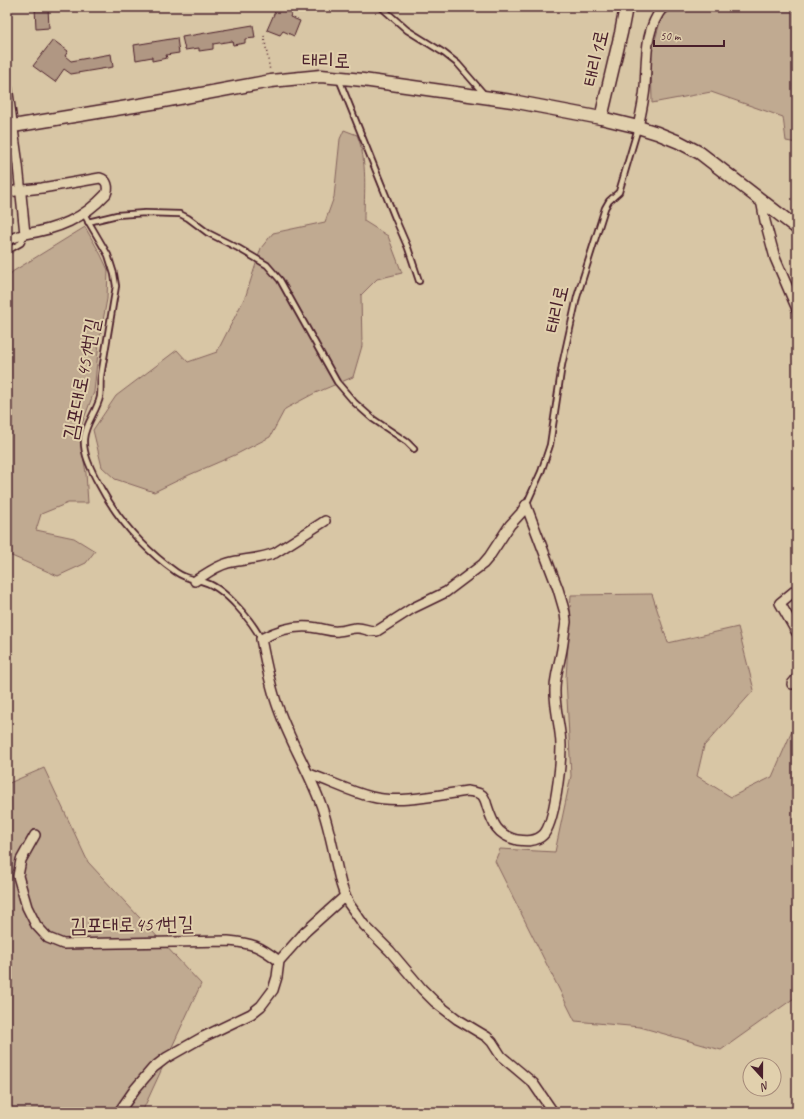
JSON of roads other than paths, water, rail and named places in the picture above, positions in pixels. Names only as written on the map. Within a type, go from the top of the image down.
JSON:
[{"type":"street","name":"태리1로","points":[[601,118],[626,7]]},
{"type":"street","points":[[638,127],[644,96],[647,43],[651,27],[661,9]]},
{"type":"street","name":"태리로","points":[[10,126],[158,102],[271,81],[320,76],[339,77],[486,97],[601,118],[638,127],[679,142],[700,153],[797,228]]},
{"type":"street","points":[[7,86],[10,126],[21,191],[25,234]]},
{"type":"street","points":[[7,192],[21,191],[95,178],[103,179],[108,185],[106,194],[86,218],[56,228],[25,234],[7,240]]},
{"type":"street","points":[[761,200],[775,258],[797,309]]},
{"type":"street","points":[[261,639],[277,631],[296,626],[338,632],[355,627],[370,632],[377,631],[413,608],[446,592],[483,564],[526,505]]},
{"type":"street","points":[[308,774],[361,794],[382,799],[411,798],[467,791],[476,792],[485,800],[492,822],[496,829],[502,834],[508,837],[530,841],[538,839],[544,834],[552,817],[560,769],[561,745],[554,699],[554,686],[566,622],[558,589],[526,505]]},
{"type":"street","points":[[195,580],[219,566],[275,553],[325,521]]},
{"type":"street","points":[[797,589],[780,603],[797,633]]},
{"type":"street","name":"김포대로451번길","points":[[261,639],[275,700],[287,731],[308,774],[324,814],[345,896],[364,925],[390,950],[422,989],[452,1015],[487,1037],[501,1056],[533,1084],[553,1112]]},
{"type":"street","name":"김포대로451번길","points":[[36,835],[21,860],[18,876],[27,907],[36,925],[48,938],[63,944],[228,941],[245,943],[264,949],[278,961]]},
{"type":"street","points":[[119,1112],[135,1089],[153,1068],[166,1058],[203,1037],[251,1014],[261,1006],[273,990],[277,977],[278,961],[305,932],[345,896]]},
{"type":"lane","points":[[381,7],[407,30],[444,53],[458,64],[486,97]]},
{"type":"lane","points":[[339,77],[394,218],[408,248],[419,281]]},
{"type":"lane","name":"태리로","points":[[526,505],[541,472],[550,446],[562,365],[580,287],[605,208],[609,201],[619,192],[638,127]]},
{"type":"lane","points":[[86,218],[145,213],[180,214],[198,224],[208,233],[267,265],[280,280],[337,382],[355,403],[373,419],[407,442],[414,450]]},
{"type":"lane","name":"김포대로451번길","points":[[86,218],[108,255],[116,286],[101,377],[100,398],[87,426],[84,439],[87,458],[92,471],[113,509],[153,554],[186,578],[209,584],[222,592],[249,620],[261,639]]},
{"type":"lane","points":[[7,251],[21,243],[25,234]]}]
